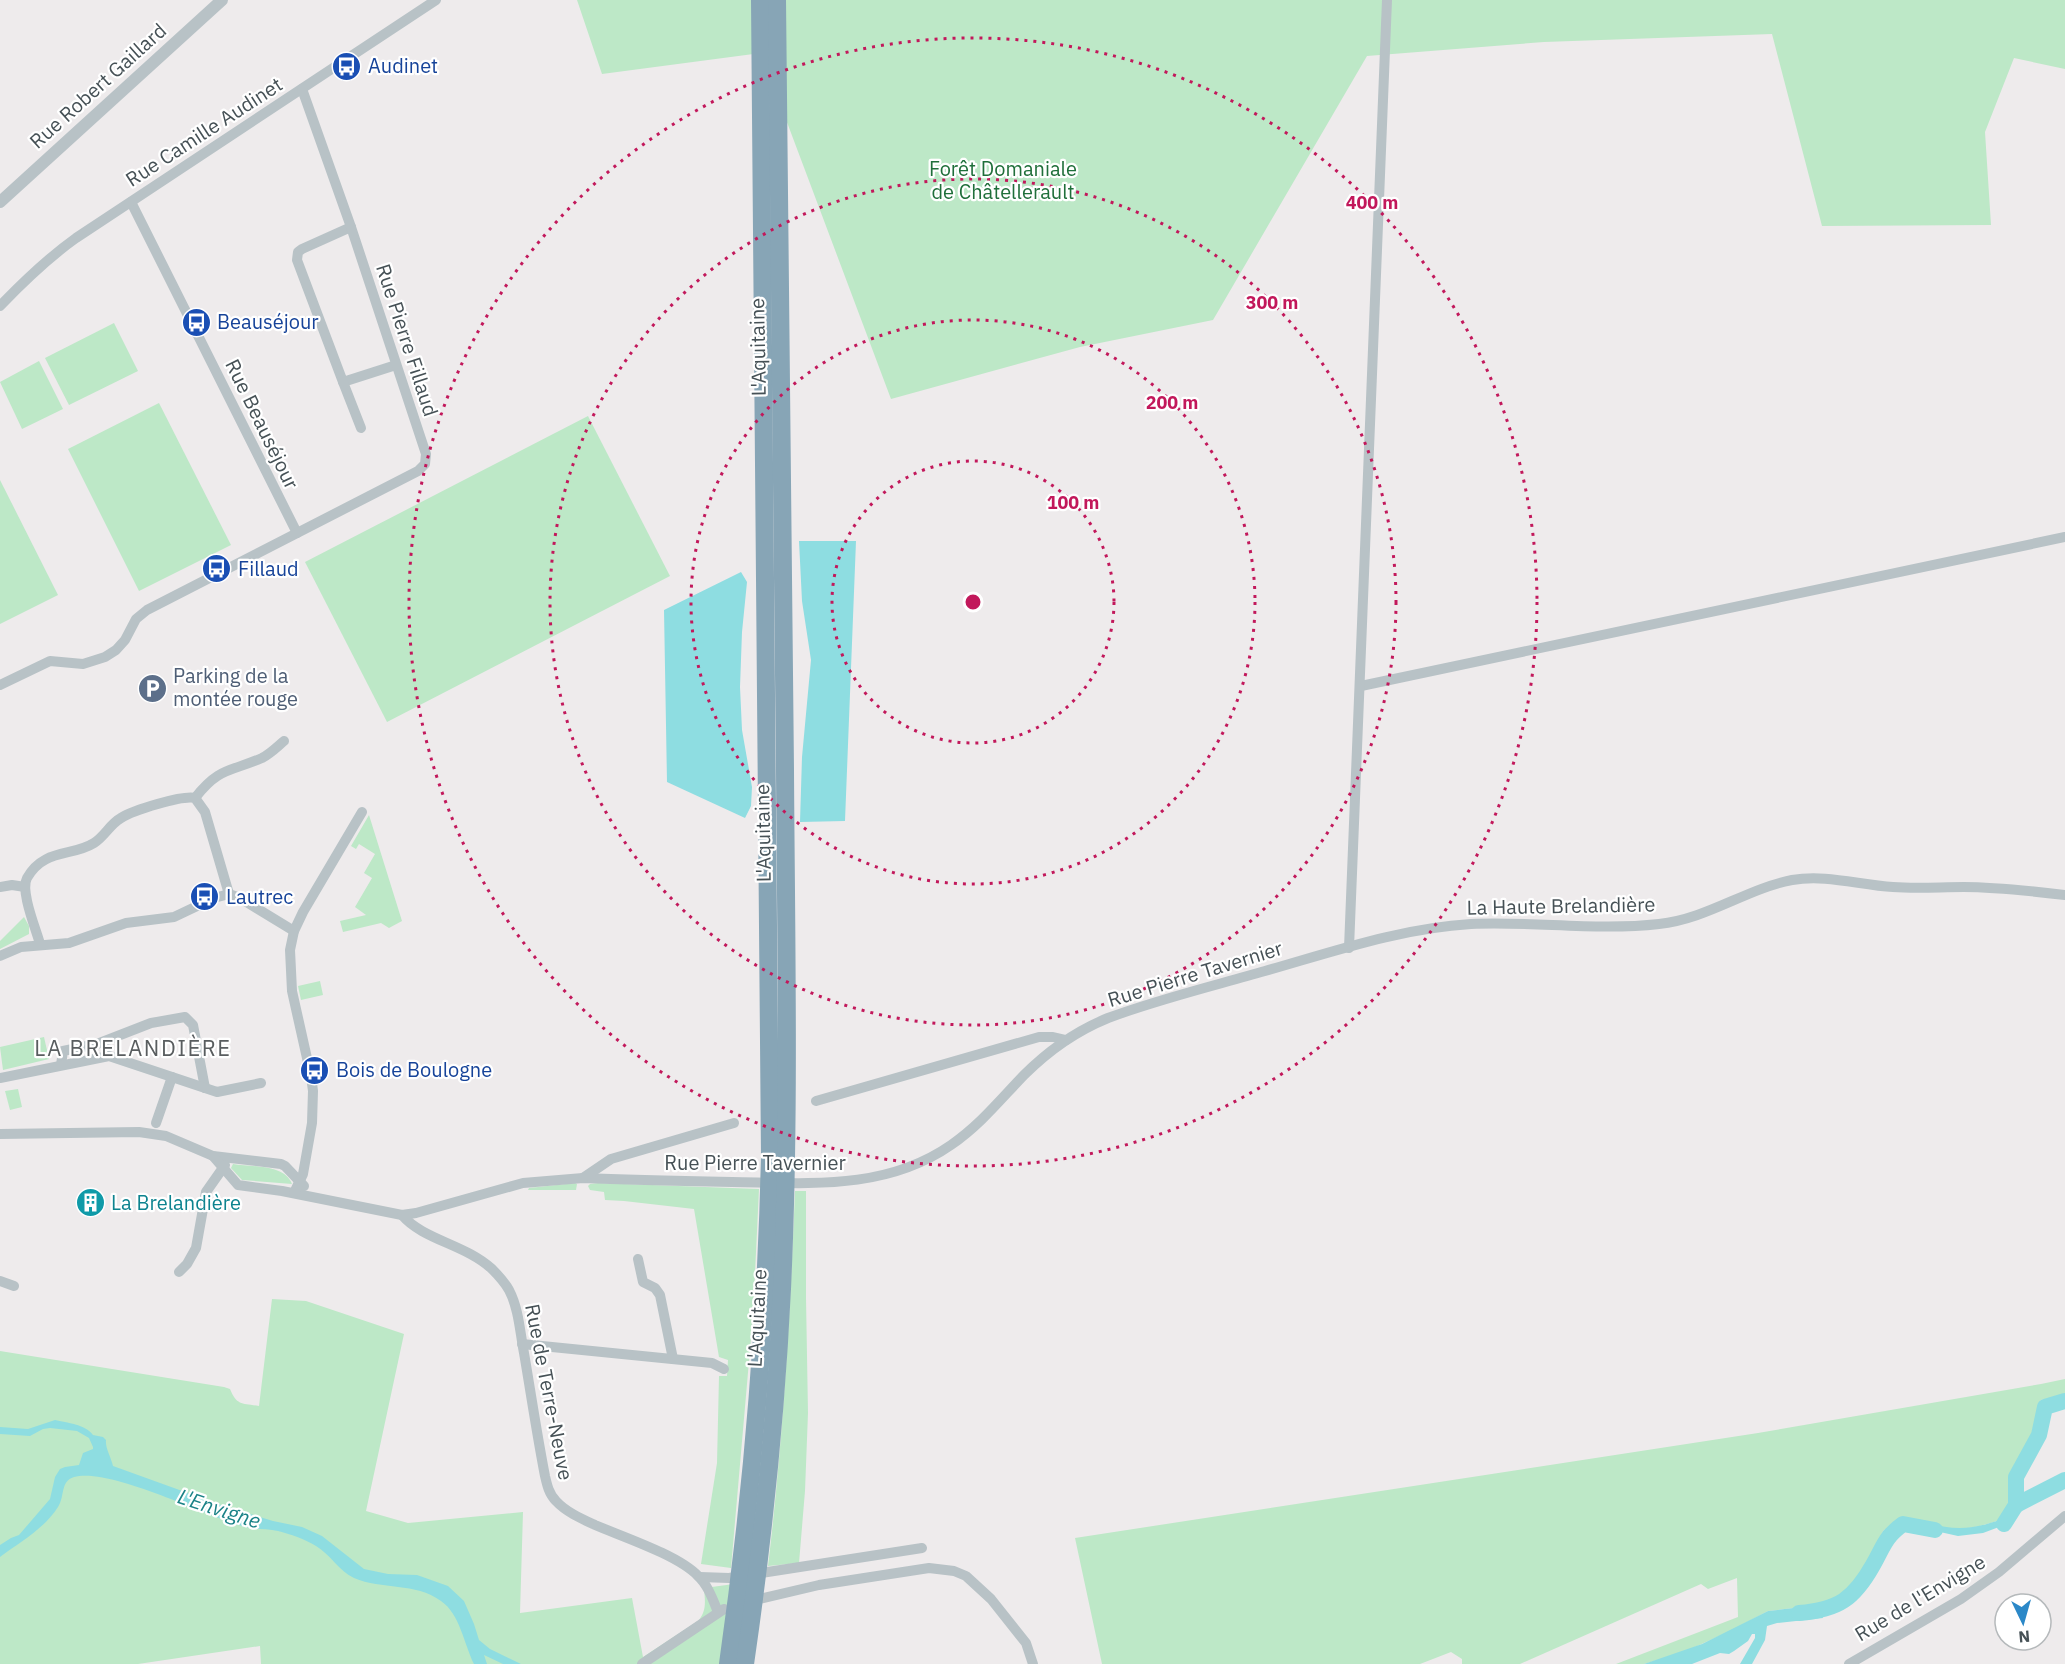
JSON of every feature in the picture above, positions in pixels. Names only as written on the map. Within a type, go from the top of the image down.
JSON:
[{"type":"highway","name":"L'Aquitaine","points":[[751,1568],[770,1157],[760,0]]},
{"type":"highway","name":"L'Aquitaine","points":[[728,1664],[736,1611],[751,1568],[773,1424],[781,1311],[787,1101],[777,0]]},
{"type":"highway","name":"L'Aquitaine","points":[[736,1611],[745,1664]]},
{"type":"street","name":"Rue Robert Gaillard","points":[[0,202],[222,0]]},
{"type":"street","name":"Rue Camille Audinet","points":[[0,306],[53,255],[436,0]]},
{"type":"street","points":[[1349,948],[1387,0]]},
{"type":"street","name":"Rue Pierre Fillaud","points":[[297,533],[418,471],[424,464],[426,454],[351,227],[302,89]]},
{"type":"street","name":"Rue Beauséjour","points":[[131,202],[297,533]]},
{"type":"street","points":[[351,227],[302,249],[297,256],[361,428]]},
{"type":"street","points":[[343,382],[396,365]]},
{"type":"street","points":[[0,685],[50,661],[83,664],[105,657],[125,640],[136,619],[147,610],[297,533]]},
{"type":"street","points":[[1361,686],[2065,537]]},
{"type":"street","points":[[195,798],[216,776],[264,757],[284,741]]},
{"type":"street","points":[[40,944],[25,887],[28,877],[41,862],[55,855],[94,843],[128,814],[182,798],[195,798]]},
{"type":"street","points":[[195,798],[205,812],[229,894]]},
{"type":"street","points":[[294,1193],[301,1183],[312,1123],[313,1091],[292,991],[290,950],[294,931],[303,912],[362,812]]},
{"type":"street","name":"La Haute Brelandière","points":[[1349,948],[1410,933],[1461,925],[1635,926],[1673,922],[1707,913],[1772,885],[1800,879],[1831,879],[1898,888],[1981,887],[2065,895]]},
{"type":"street","points":[[0,887],[12,885],[25,887]]},
{"type":"street","points":[[0,956],[21,946],[69,943],[126,923],[174,917],[214,898],[229,894],[240,898],[294,931]]},
{"type":"street","name":"Rue Pierre Tavernier","points":[[213,1156],[238,1185],[294,1193],[402,1215],[523,1183],[583,1178],[806,1184],[860,1181],[883,1176],[928,1159],[947,1148],[983,1120],[1024,1075],[1066,1040],[1092,1025],[1134,1010],[1349,948]]},
{"type":"street","points":[[61,1065],[63,1051],[97,1044],[152,1023],[185,1017],[193,1025],[205,1088]]},
{"type":"street","points":[[816,1101],[1039,1037],[1066,1040]]},
{"type":"street","points":[[0,1078],[109,1056],[217,1092],[261,1083]]},
{"type":"street","points":[[156,1123],[172,1077]]},
{"type":"street","points":[[583,1178],[611,1159],[734,1123]]},
{"type":"street","name":"Rue Pierre Tavernier","points":[[0,1134],[139,1132],[166,1136],[213,1156],[285,1166],[318,1198]]},
{"type":"street","points":[[179,1272],[187,1264],[196,1248],[206,1192],[227,1162],[232,1159]]},
{"type":"street","name":"Rue de Terre-Neuve","points":[[402,1215],[418,1229],[458,1246],[491,1268],[509,1291],[514,1303],[544,1470],[555,1501],[587,1521],[674,1559],[700,1577],[736,1611]]},
{"type":"street","points":[[638,1259],[643,1282],[655,1288],[660,1295],[673,1359]]},
{"type":"street","points":[[0,1281],[14,1286]]},
{"type":"street","points":[[522,1344],[712,1363],[724,1369]]},
{"type":"street","name":"Rue de l'Envigne","points":[[1848,1664],[1961,1599],[1999,1572],[2065,1516]]},
{"type":"street","points":[[700,1577],[729,1578],[922,1548]]},
{"type":"street","points":[[642,1664],[699,1628],[736,1611],[739,1603],[819,1585],[940,1568],[954,1570],[977,1585],[1026,1642],[1033,1664]]},
{"type":"green space","name":"Forêt Domaniale de Châtellerault","points":[[577,0],[2065,0],[2065,69],[2014,58],[1985,132],[1991,225],[1822,226],[1772,34],[1544,42],[1367,56],[1213,320],[1080,347],[891,399],[761,53],[602,74]]},
{"type":"green space","points":[[114,323],[138,371],[69,405],[45,358]]},
{"type":"green space","points":[[39,361],[63,409],[22,429],[0,382]]},
{"type":"green space","points":[[159,403],[231,545],[139,591],[68,449]]},
{"type":"green space","points":[[588,416],[670,576],[387,722],[305,562]]},
{"type":"green space","points":[[0,480],[58,595],[0,624]]},
{"type":"green space","points":[[369,815],[402,921],[389,928],[381,923],[343,932],[340,921],[366,915],[355,907],[372,878],[364,873],[375,854],[359,844],[356,849],[351,846]]},
{"type":"green space","points":[[24,917],[29,926],[29,934],[0,949],[0,941]]},
{"type":"green space","points":[[320,981],[323,995],[301,1000],[298,986]]},
{"type":"green space","points":[[44,1037],[49,1059],[3,1070],[0,1047]]},
{"type":"green space","points":[[18,1089],[22,1107],[10,1110],[5,1091]]},
{"type":"green space","points":[[233,1164],[275,1170],[282,1173],[292,1184],[242,1180],[231,1168]]},
{"type":"green space","points":[[598,1183],[759,1189],[753,1315],[731,1568],[701,1564],[717,1463],[719,1376],[727,1376],[728,1360],[719,1357],[694,1209],[605,1200],[604,1192],[590,1190],[588,1186]]},
{"type":"green space","points":[[577,1184],[576,1190],[528,1190],[529,1188]]},
{"type":"green space","points":[[795,1191],[806,1191],[808,1413],[805,1491],[799,1563],[768,1566],[785,1378]]},
{"type":"green space","points":[[272,1299],[306,1301],[404,1334],[366,1511],[408,1523],[523,1512],[520,1613],[632,1598],[643,1657],[698,1621],[704,1610],[704,1588],[734,1584],[748,1664],[261,1664],[260,1646],[138,1664],[0,1664],[0,1351],[224,1387],[230,1389],[241,1403],[259,1406]]},
{"type":"green space","points":[[2065,1379],[2065,1395],[2041,1400],[2038,1404],[2033,1438],[2009,1476],[2011,1503],[2005,1518],[1981,1526],[1956,1529],[1901,1518],[1883,1531],[1871,1561],[1858,1580],[1844,1596],[1830,1604],[1768,1611],[1684,1652],[1644,1664],[1616,1664],[1738,1617],[1737,1578],[1708,1589],[1701,1584],[1520,1664],[1462,1664],[1462,1659],[1451,1652],[1420,1664],[1102,1664],[1075,1538],[1758,1433]]},
{"type":"water","points":[[799,541],[856,541],[845,821],[800,822],[802,757],[811,660],[802,601]]},
{"type":"water","points":[[741,572],[747,582],[740,687],[742,730],[752,787],[751,806],[745,818],[667,782],[664,610]]},
{"type":"water","points":[[2065,1395],[2065,1401],[2045,1406],[2039,1436],[2016,1475],[2018,1495],[2014,1514],[2007,1524],[1983,1533],[1958,1536],[1904,1524],[1889,1534],[1870,1573],[1855,1591],[1840,1605],[1821,1611],[1823,1618],[1767,1626],[1765,1640],[1752,1664],[1740,1664],[1755,1634],[1752,1634],[1748,1641],[1729,1654],[1720,1653],[1692,1664],[1644,1664],[1702,1644],[1768,1611],[1830,1604],[1844,1596],[1871,1561],[1883,1531],[1902,1518],[1964,1528],[2005,1518],[2011,1503],[2009,1476],[2033,1438],[2038,1404],[2041,1401]]},
{"type":"water","points":[[55,1420],[81,1426],[93,1435],[103,1437],[106,1440],[113,1466],[221,1505],[273,1521],[302,1527],[322,1536],[364,1569],[388,1574],[417,1575],[448,1586],[464,1601],[479,1640],[490,1649],[521,1664],[503,1664],[484,1655],[487,1664],[474,1664],[453,1614],[441,1601],[431,1595],[365,1582],[344,1571],[312,1543],[278,1531],[242,1526],[133,1485],[110,1479],[90,1476],[70,1479],[65,1486],[60,1503],[46,1522],[0,1557],[0,1545],[19,1535],[50,1499],[55,1477],[60,1469],[79,1465],[83,1453],[93,1447],[89,1438],[77,1431],[50,1428],[30,1436],[0,1434],[0,1427],[28,1429]]},
{"type":"waterway","name":"L'Envigne","points":[[2004,1524],[2016,1505],[2016,1477],[2039,1435],[2045,1407],[2065,1401]]},
{"type":"waterway","points":[[2016,1505],[2065,1480]]},
{"type":"waterway","name":"L'Envigne","points":[[1799,1613],[1824,1609],[1843,1601],[1852,1594],[1866,1577],[1888,1538],[1903,1524],[1935,1530]]},
{"type":"place","name":"Audinet","points":[[347,66]]},
{"type":"place","name":"Beauséjour","points":[[196,322]]},
{"type":"place","name":"Fillaud","points":[[217,569]]},
{"type":"place","name":"Parking de la montée rouge","points":[[152,688]]},
{"type":"place","name":"Lautrec","points":[[205,897]]},
{"type":"place","name":"Bois de Boulogne","points":[[315,1070]]},
{"type":"place","name":"La Brelandière","points":[[90,1203]]},
{"type":"district","name":"LA BRELANDIÈRE","points":[[133,1048]]}]
